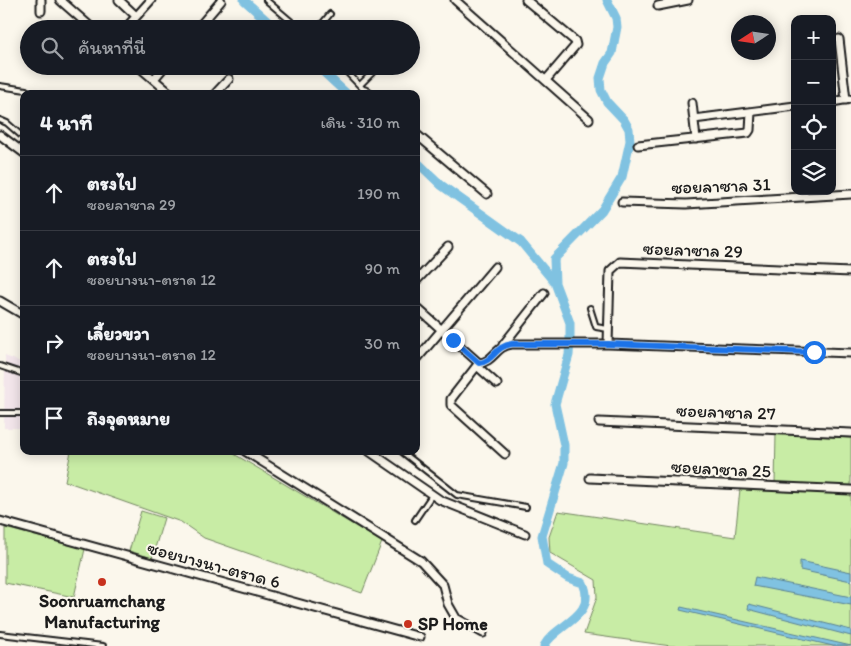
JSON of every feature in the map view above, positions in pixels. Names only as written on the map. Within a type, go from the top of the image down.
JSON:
[{"type":"street","points":[[41,0],[41,12]]},
{"type":"street","points":[[60,0],[83,20]]},
{"type":"street","points":[[118,0],[136,16]]},
{"type":"street","points":[[133,20],[151,0]]},
{"type":"street","points":[[204,20],[221,0]]},
{"type":"street","points":[[456,0],[590,119]]},
{"type":"street","points":[[526,0],[575,41],[576,45],[546,80]]},
{"type":"street","points":[[658,6],[688,0]]},
{"type":"street","points":[[836,101],[849,99],[840,39]]},
{"type":"street","points":[[149,75],[166,90]]},
{"type":"street","points":[[154,79],[157,75]]},
{"type":"street","points":[[219,90],[229,79]]},
{"type":"street","points":[[692,103],[696,139]]},
{"type":"street","points":[[694,119],[791,107]]},
{"type":"street","points":[[638,145],[748,133],[750,130],[751,112]]},
{"type":"street","points":[[0,135],[20,150]]},
{"type":"street","points":[[420,137],[487,194]]},
{"type":"street","name":"ซอยลาซาล 31","points":[[622,202],[686,204],[851,194]]},
{"type":"street","points":[[420,278],[448,247]]},
{"type":"street","name":"ซอยลาซาล 29","points":[[608,344],[610,271],[620,262],[851,272]]},
{"type":"street","points":[[420,356],[443,331],[494,268]]},
{"type":"street","points":[[505,454],[451,405],[451,399],[478,364],[486,362],[503,345],[544,293]]},
{"type":"street","points":[[0,301],[20,314]]},
{"type":"street","points":[[420,311],[497,384]]},
{"type":"street","points":[[503,345],[608,344],[851,353]]},
{"type":"street","name":"ซอยลาซาล 27","points":[[599,422],[851,433]]},
{"type":"street","points":[[252,455],[421,560],[443,585],[448,604],[456,618],[484,633]]},
{"type":"street","points":[[375,455],[432,495],[461,510],[525,534]]},
{"type":"street","name":"ซอยลาซาล 25","points":[[590,478],[851,490]]},
{"type":"street","name":"ซอยบางนา-ตราด 6","points":[[0,522],[420,637]]},
{"type":"lane","points":[[266,0],[289,20]]},
{"type":"lane","points":[[325,20],[330,14]]},
{"type":"lane","points":[[350,75],[364,90]]},
{"type":"lane","points":[[366,90],[375,75]]},
{"type":"lane","points":[[0,86],[26,90]]},
{"type":"lane","points":[[0,120],[20,135]]},
{"type":"lane","points":[[590,308],[596,327],[608,329]]},
{"type":"lane","points":[[0,366],[20,373]]},
{"type":"lane","points":[[0,413],[20,413]]},
{"type":"lane","points":[[406,455],[458,495],[526,507]]},
{"type":"lane","points":[[415,520],[432,495]]},
{"type":"lane","points":[[0,634],[103,646]]},
{"type":"shaded area","points":[[5,356],[20,362],[20,428],[4,428]]},
{"type":"green space","points":[[776,434],[851,438],[851,487],[775,483]]},
{"type":"green space","points":[[70,455],[236,455],[382,542],[362,593],[204,538],[181,522],[65,481]]},
{"type":"green space","points":[[740,489],[851,494],[851,646],[671,646],[584,634],[597,597],[596,580],[550,553],[549,537],[558,511],[735,537]]},
{"type":"green space","points":[[141,511],[164,518],[152,558],[129,551]]},
{"type":"green space","points":[[5,528],[85,549],[74,597],[5,583]]},
{"type":"water","points":[[800,561],[851,572],[851,581],[800,570]]},
{"type":"water","points":[[755,577],[851,597],[851,605],[753,586]]},
{"type":"water","points":[[749,604],[851,630],[851,636],[748,609]]},
{"type":"water","points":[[681,607],[851,646],[833,646],[680,610]]},
{"type":"waterway","points":[[244,0],[266,20]]},
{"type":"waterway","points":[[544,646],[549,638],[580,612],[585,604],[586,595],[583,583],[568,578],[547,564],[542,536],[564,463],[564,445],[555,404],[569,355],[570,338],[570,323],[555,283],[554,259],[602,210],[622,177],[630,141],[629,129],[624,120],[607,102],[601,90],[600,78],[605,63],[612,53],[617,27],[616,18],[607,0]]},
{"type":"waterway","points":[[327,75],[343,90]]},
{"type":"waterway","points":[[420,165],[441,185],[521,242],[555,283]]},
{"type":"place","name":"Soonruamchang Manufacturing","points":[[102,582]]},
{"type":"place","name":"SP Home","points":[[408,624]]},
{"type":"route","points":[[453,340],[479,363],[486,362],[503,345],[512,344],[608,344],[814,352]]}]
